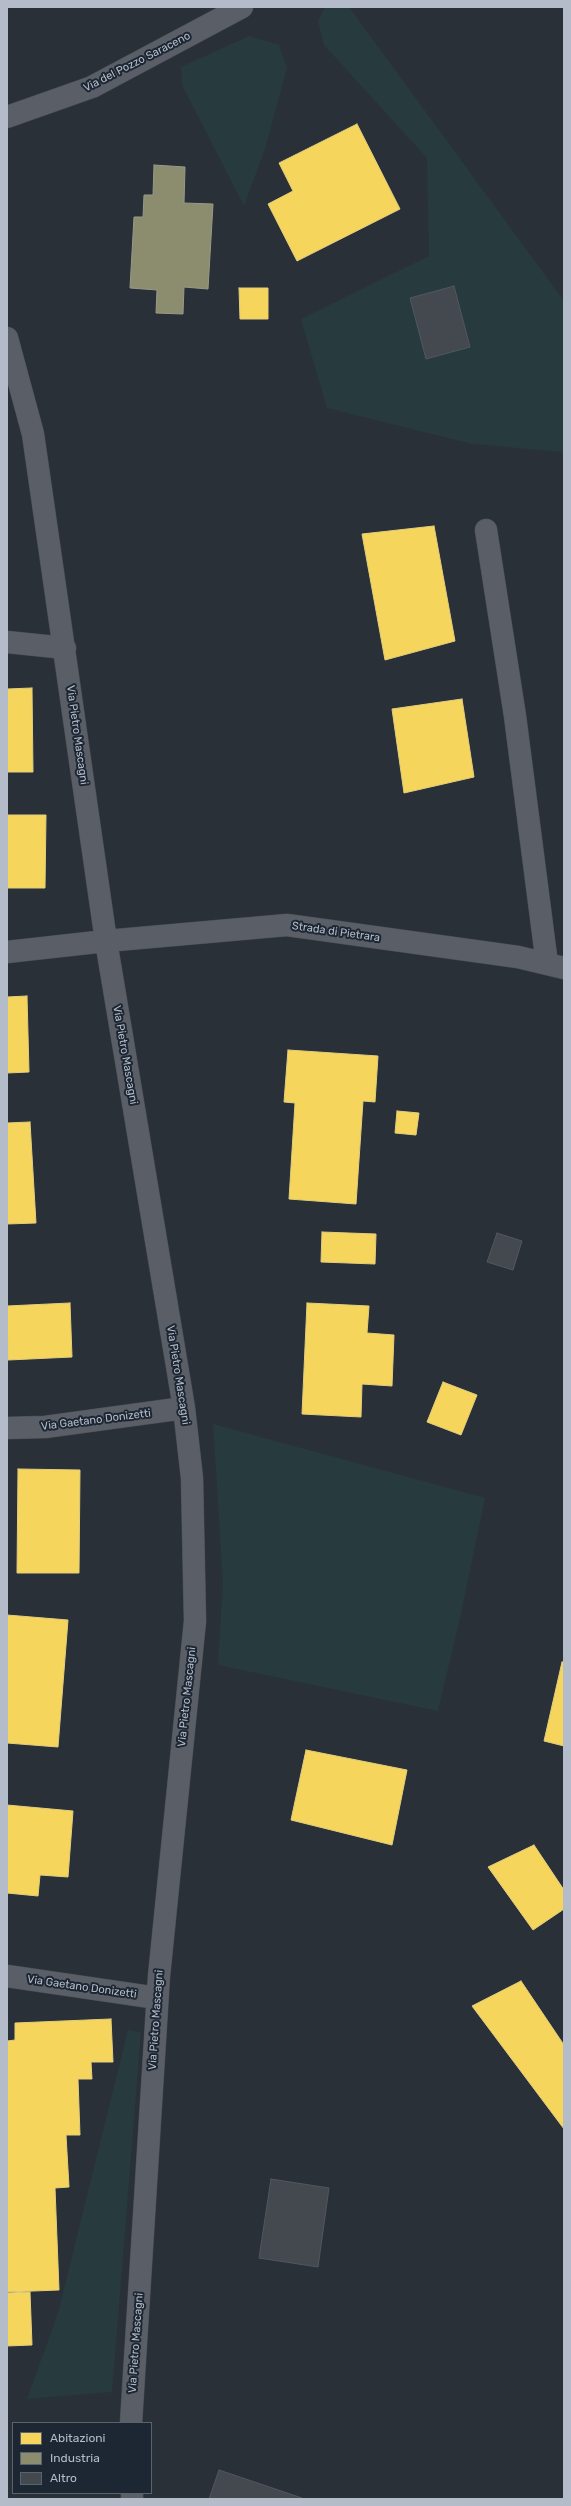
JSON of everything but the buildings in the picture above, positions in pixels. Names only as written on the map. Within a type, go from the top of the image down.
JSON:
[{"type":"street","name":"Via del Pozzo Saraceno","points":[[7,117],[92,87],[242,7]]},
{"type":"street","name":"Via Pietro Mascagni","points":[[7,338],[33,434],[106,941],[184,1408],[192,1478],[195,1621],[157,1998],[131,2422]]},
{"type":"street","points":[[486,530],[556,966]]},
{"type":"street","points":[[7,642],[65,648]]},
{"type":"street","name":"Strada di Pietrara","points":[[7,952],[106,941],[287,926],[518,957],[556,966]]},
{"type":"street","name":"Via Gaetano Donizetti","points":[[7,1428],[45,1427],[184,1408]]},
{"type":"street","name":"Via Gaetano Donizetti","points":[[7,1976],[157,1998]]},
{"type":"green space","points":[[325,7],[349,7],[564,301],[564,452],[472,444],[327,408],[301,319],[429,256],[427,158],[324,45],[318,21]]},
{"type":"green space","points":[[249,36],[279,45],[287,68],[265,149],[244,206],[182,85],[181,67]]},
{"type":"green space","points":[[213,1424],[485,1498],[460,1618],[438,1711],[218,1665],[223,1582]]},
{"type":"green space","points":[[128,2030],[141,2032],[112,2392],[27,2399],[58,2313]]}]
